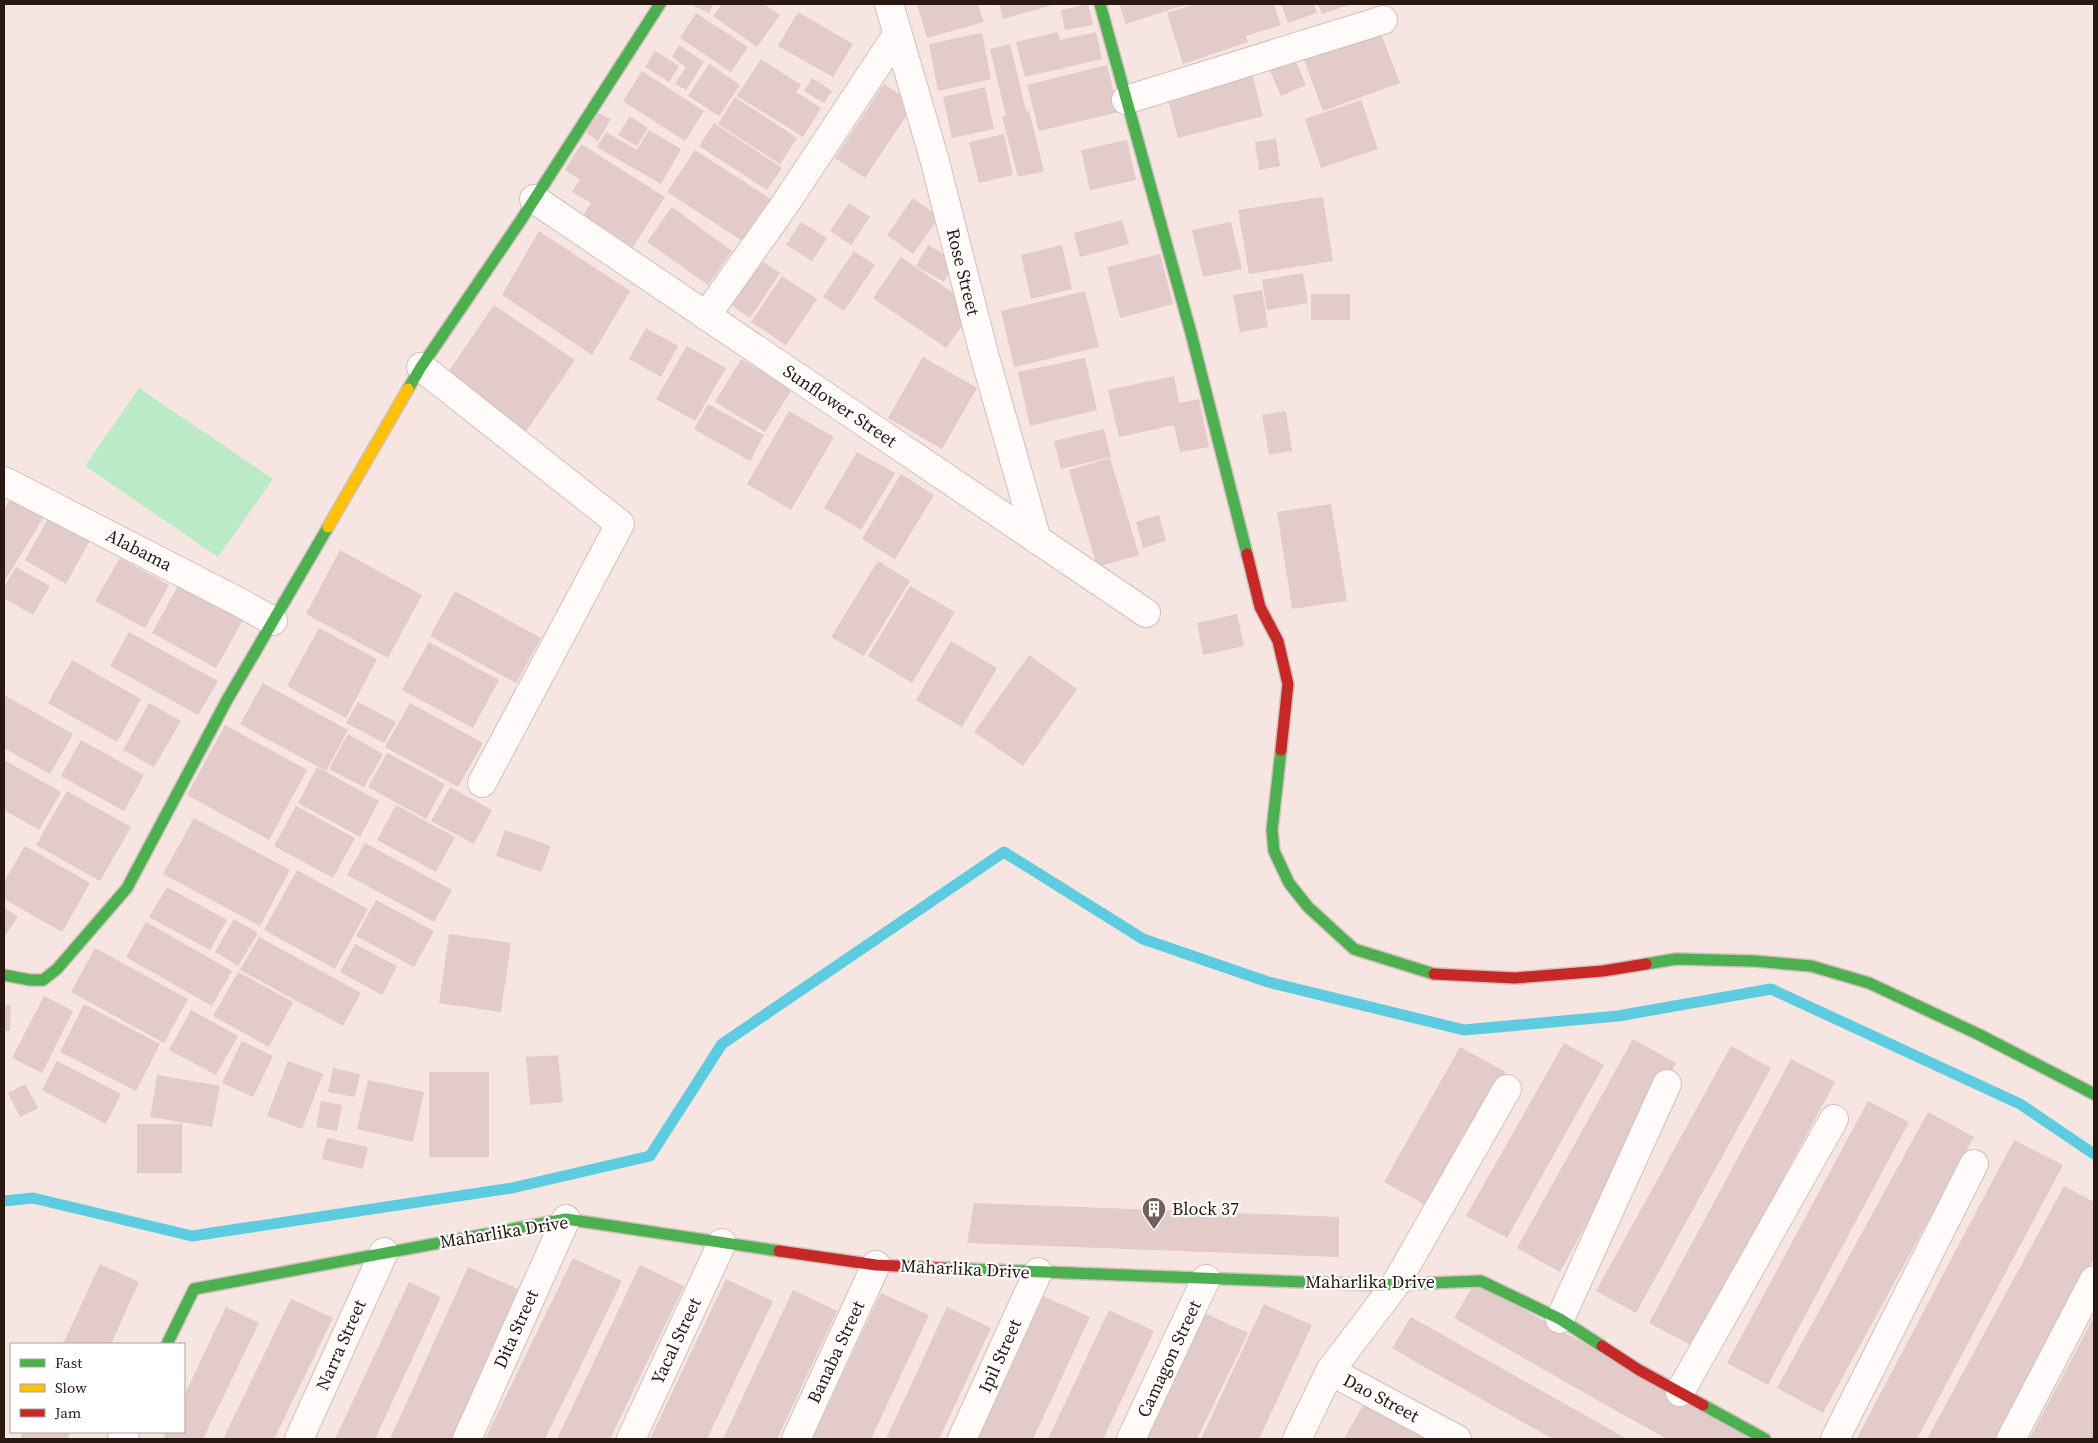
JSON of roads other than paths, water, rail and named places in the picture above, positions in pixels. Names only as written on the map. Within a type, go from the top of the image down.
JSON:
[{"type":"street","points":[[4,975],[30,980],[44,980],[57,969],[127,888],[272,621],[421,366],[534,199],[660,4]]},
{"type":"street","name":"Rose Street","points":[[889,4],[934,158],[984,354],[1037,540]]},
{"type":"street","points":[[1100,4],[1191,333],[1260,607],[1278,641],[1288,684],[1272,830],[1274,851],[1289,883],[1308,907],[1354,949],[1430,974],[1515,978],[1603,971],[1676,959],[1754,961],[1812,966],[1869,983],[1980,1035],[2094,1094]]},
{"type":"street","points":[[1126,100],[1383,20]]},
{"type":"street","points":[[706,316],[783,207],[897,35]]},
{"type":"street","name":"Sunflower Street","points":[[534,199],[1146,613]]},
{"type":"street","points":[[421,366],[620,524],[482,783]]},
{"type":"street","name":"Alabama","points":[[5,485],[242,603],[272,621]]},
{"type":"street","points":[[1560,1319],[1667,1084]]},
{"type":"street","points":[[1297,1439],[1330,1371],[1395,1285],[1508,1089]]},
{"type":"street","points":[[1680,1392],[1834,1119]]},
{"type":"street","points":[[1835,1439],[1974,1164]]},
{"type":"street","name":"Maharlika Drive","points":[[167,1343],[194,1289],[566,1219],[722,1244],[876,1265],[1395,1285],[1481,1281],[1560,1319],[1639,1370],[1766,1439]]},
{"type":"street","name":"Dita Street","points":[[467,1439],[566,1219]]},
{"type":"street","name":"Yacal Street","points":[[631,1439],[722,1244]]},
{"type":"street","name":"Narra Street","points":[[299,1439],[384,1252]]},
{"type":"street","name":"Banaba Street","points":[[796,1439],[876,1265]]},
{"type":"street","name":"Ipil Street","points":[[962,1439],[1038,1272]]},
{"type":"street","name":"Camagon Street","points":[[1131,1439],[1206,1279]]},
{"type":"street","points":[[2011,1439],[2094,1280]]},
{"type":"street","name":"Dao Street","points":[[1330,1371],[1457,1439]]},
{"type":"waterway","points":[[4,1201],[33,1198],[192,1236],[512,1188],[650,1156],[722,1044],[1004,852],[1143,939],[1268,982],[1464,1030],[1618,1016],[1771,989],[2020,1104],[2094,1154]]},
{"type":"place","name":"Block 37","points":[[1154,1230]]}]
